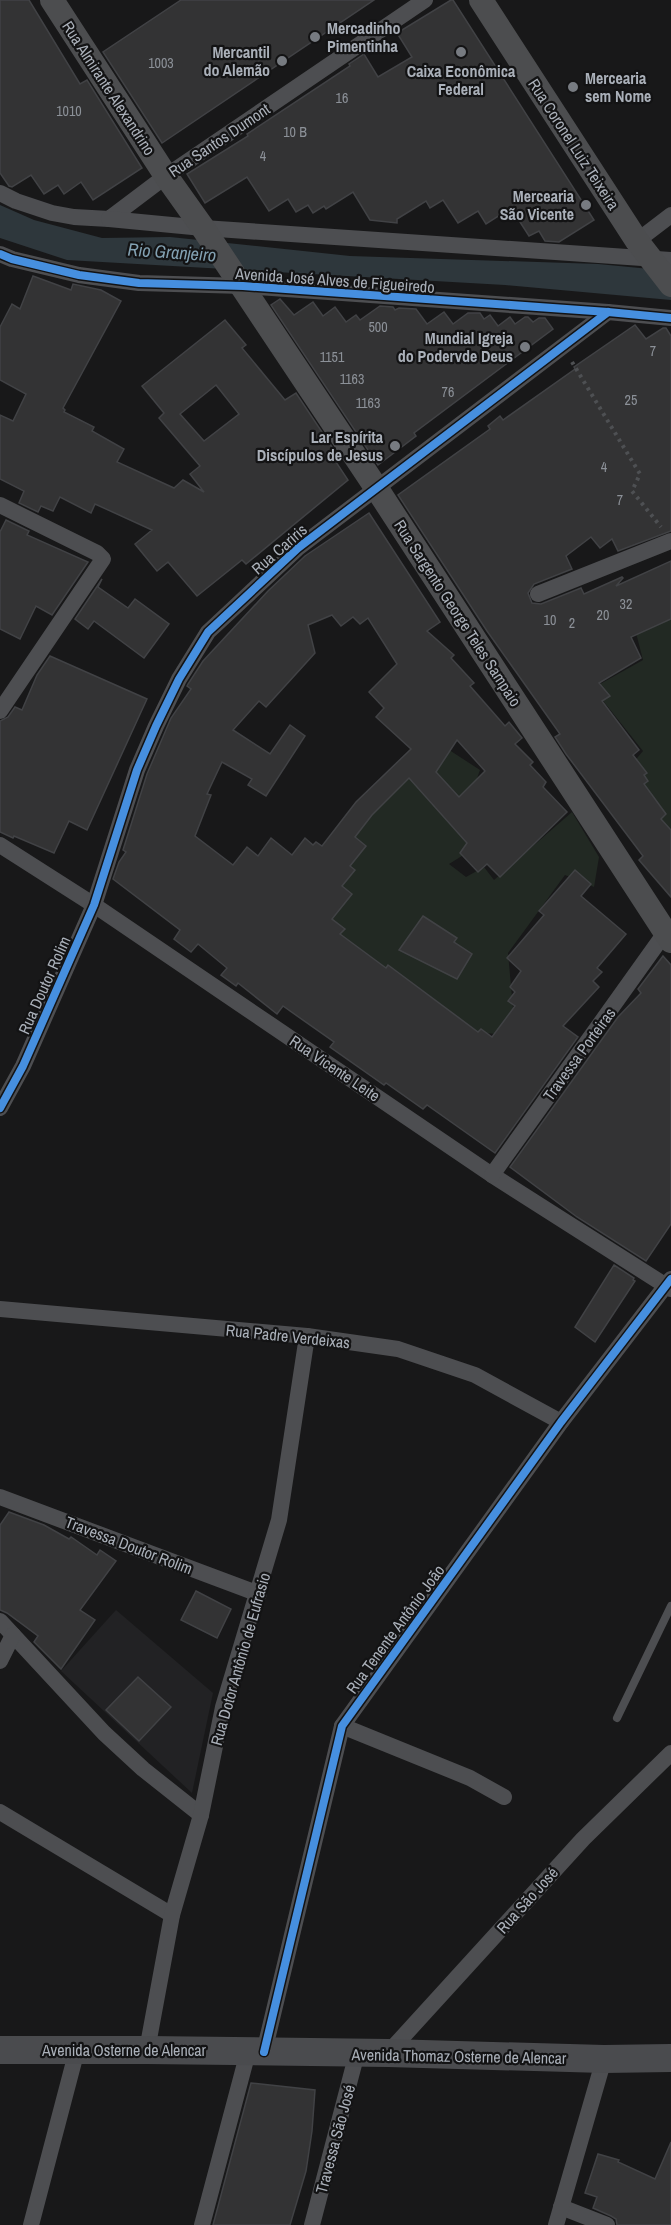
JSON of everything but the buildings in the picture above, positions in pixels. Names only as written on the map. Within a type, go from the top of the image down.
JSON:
[{"type":"highway","name":"Avenida Osterne de Alencar","points":[[0,2050],[147,2049],[256,2052]]},
{"type":"highway","name":"Avenida Thomaz Osterne de Alencar","points":[[256,2052],[604,2059],[671,2058]]},
{"type":"main road","name":"Rua Almirante Alexandrino","points":[[51,0],[166,176],[203,228]]},
{"type":"main road","name":"Rua Coronel Luiz Teixeira","points":[[481,0],[652,253],[671,285]]},
{"type":"main road","name":"Rua Sargento George Teles Sampaio","points":[[203,228],[377,489],[668,937]]},
{"type":"street","name":"Rua Santos Dumont","points":[[109,219],[166,176],[425,0]]},
{"type":"street","points":[[0,193],[52,213],[74,217],[203,228],[652,253],[671,215]]},
{"type":"street","name":"Avenida José Alves de Figueiredo","points":[[4,260],[78,275],[139,283],[243,286],[671,318]]},
{"type":"street","name":"Rua Cariris","points":[[94,905],[142,759],[179,678],[208,632],[298,548],[608,312]]},
{"type":"street","points":[[0,505],[97,553],[103,559],[0,711]]},
{"type":"street","points":[[538,594],[668,536]]},
{"type":"street","name":"Rua Vicente Leite","points":[[0,845],[94,905],[492,1175],[669,1285]]},
{"type":"street","name":"Rua Doutor Rolim","points":[[0,1108],[23,1066],[94,905]]},
{"type":"street","name":"Travessa Porteiras","points":[[492,1175],[668,937]]},
{"type":"street","name":"Rua Tenente Antônio João","points":[[202,2225],[256,2052],[342,1726],[561,1422],[669,1285]]},
{"type":"street","name":"Rua Padre Verdeixas","points":[[0,1308],[307,1336],[398,1349],[475,1375],[561,1422]]},
{"type":"street","name":"Rua Dotor Antônio de Eufrasio","points":[[147,2049],[172,1915],[201,1815],[223,1707],[259,1594],[279,1520],[307,1336]]},
{"type":"street","name":"Travessa Doutor Rolim","points":[[0,1497],[259,1594]]},
{"type":"street","points":[[0,1621],[104,1732],[143,1769],[201,1815]]},
{"type":"street","points":[[0,1661],[13,1635]]},
{"type":"street","points":[[342,1726],[470,1778],[504,1797]]},
{"type":"street","name":"Rua São José","points":[[388,2053],[583,1839],[671,1752]]},
{"type":"street","points":[[0,1812],[172,1915]]},
{"type":"street","points":[[31,2225],[77,2050]]},
{"type":"street","name":"Travessa São José","points":[[312,2225],[357,2053]]},
{"type":"street","points":[[556,2225],[604,2059]]},
{"type":"street","points":[[561,2207],[607,2225]]},
{"type":"lane","points":[[616,1718],[671,1606]]},
{"type":"path","points":[[563,347],[640,474],[632,491],[668,536]]},
{"type":"shaded area","points":[[671,606],[671,840],[627,770],[643,751],[593,688],[643,660],[635,629]]},
{"type":"shaded area","points":[[440,744],[480,770],[469,801],[478,846],[449,864],[466,877],[484,867],[494,880],[572,812],[599,857],[594,887],[565,875],[508,953],[513,1008],[497,1034],[447,1030],[318,921],[361,817]]},
{"type":"shaded area","points":[[116,1610],[213,1693],[192,1793],[61,1671]]},
{"type":"water","name":"Rio Granjeiro","points":[[0,205],[34,220],[102,238],[170,237],[350,256],[598,264],[671,271],[671,300],[505,285],[67,260],[0,238]]},
{"type":"cycle path","points":[[0,254],[79,275],[139,283],[243,286],[671,318]]},
{"type":"cycle path","points":[[0,1108],[23,1066],[94,905],[137,770],[156,726],[179,679],[208,632],[298,548],[608,312]]},
{"type":"cycle path","points":[[264,2052],[342,1726],[561,1422],[671,1279]]},
{"type":"place","name":"Mercadinho Pimentinha","points":[[315,37]]},
{"type":"place","name":"Caixa Econômica Federal","points":[[461,52]]},
{"type":"place","name":"Mercantil do Alemão","points":[[282,61]]},
{"type":"place","name":"Mercearia sem Nome","points":[[573,87]]},
{"type":"place","name":"Mercearia São Vicente","points":[[586,205]]},
{"type":"place","name":"Mundial Igreja do Podervde Deus","points":[[525,347]]},
{"type":"place","name":"Lar Espírita Discípulos de Jesus","points":[[395,446]]}]
